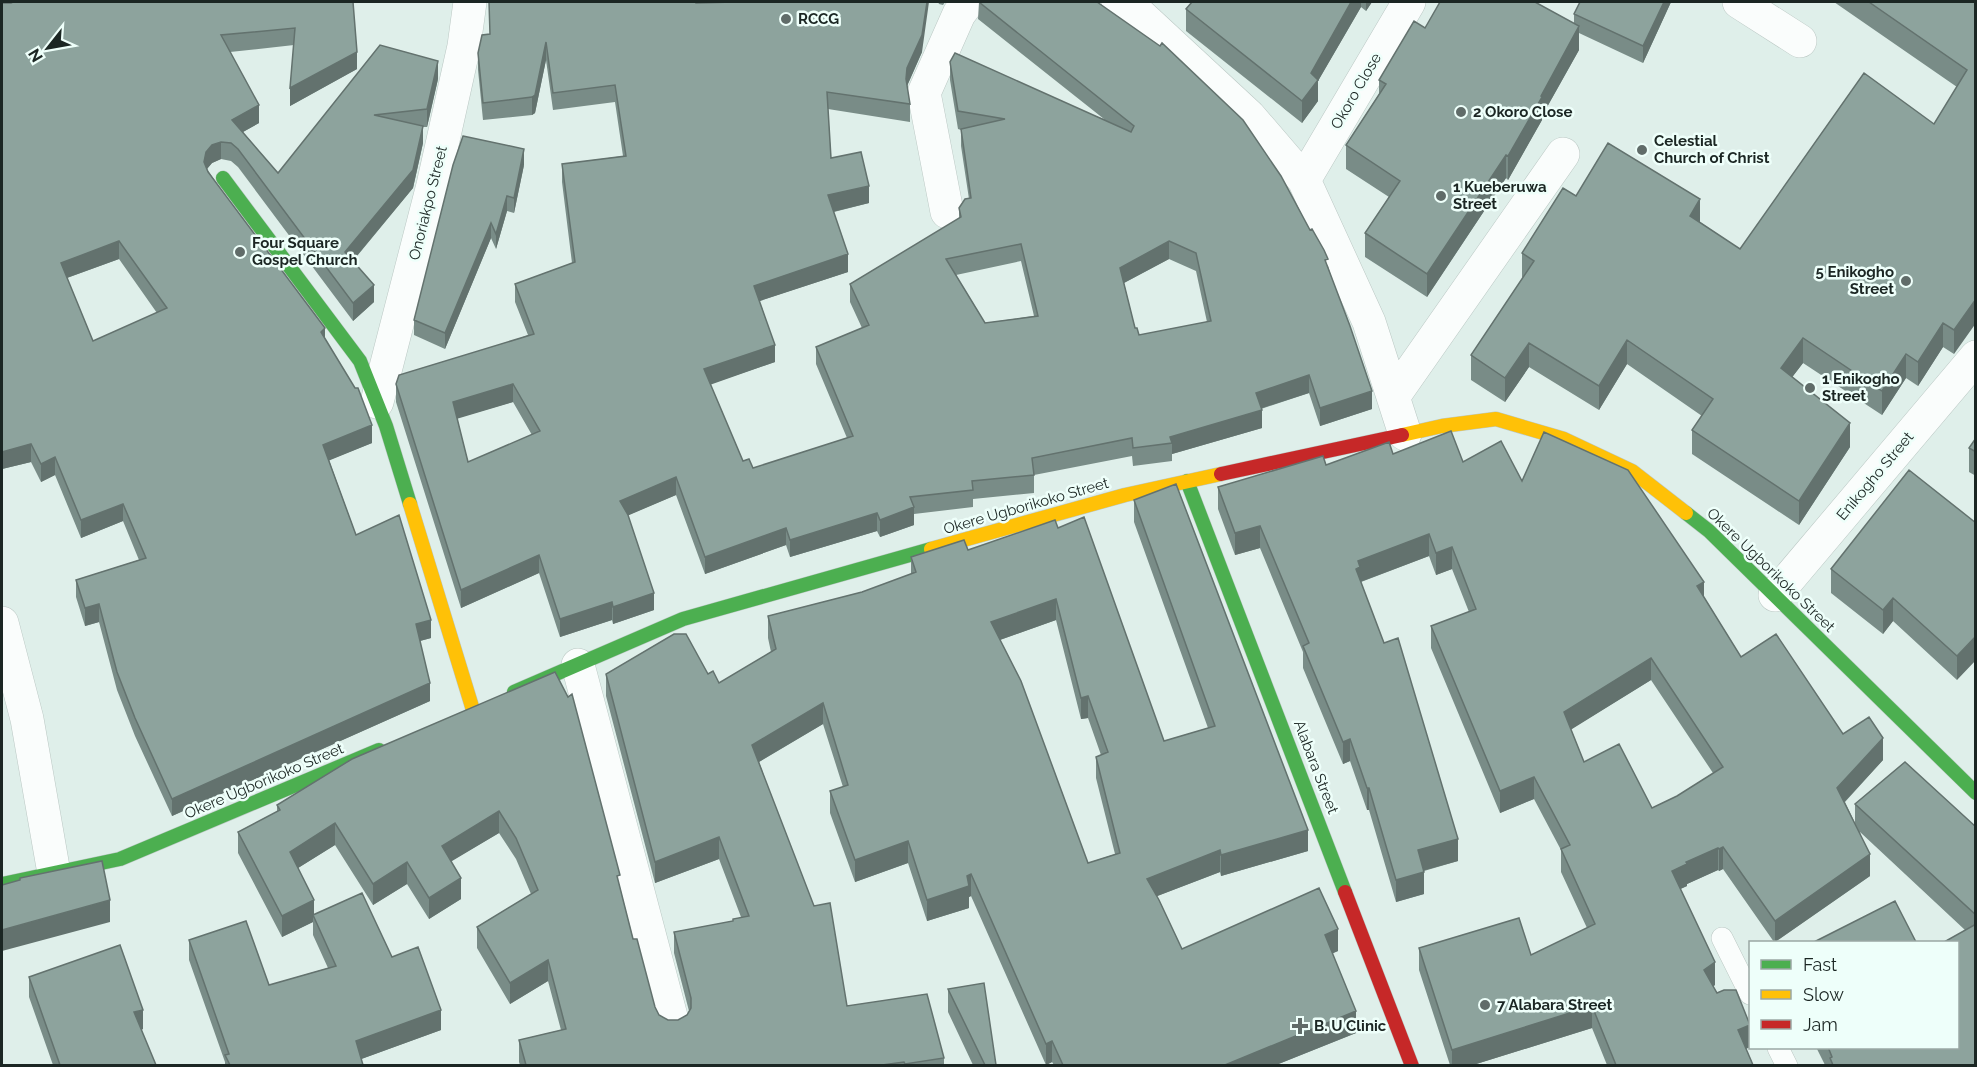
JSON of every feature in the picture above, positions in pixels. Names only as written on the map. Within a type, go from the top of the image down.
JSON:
[{"type":"street","points":[[2,3],[7,2]]},
{"type":"street","name":"Onoriakpo Street","points":[[377,402],[433,185],[464,46],[470,2]]},
{"type":"street","points":[[947,212],[924,93],[959,14],[968,2]]},
{"type":"street","points":[[1118,2],[1140,15],[1249,116],[1304,180],[1370,322],[1405,434]]},
{"type":"street","name":"Okoro Close","points":[[1304,180],[1409,2]]},
{"type":"street","points":[[1739,2],[1800,41]]},
{"type":"street","points":[[1393,397],[1563,154]]},
{"type":"street","points":[[223,178],[360,361],[393,448],[472,710]]},
{"type":"street","name":"Enikogho Street","points":[[1775,595],[1976,357]]},
{"type":"street","name":"Okere Ugborikoko Street","points":[[504,696],[683,619],[1125,495],[1442,426],[1496,419],[1564,439],[1632,471],[1709,531],[1976,793]]},
{"type":"street","name":"Alabara Street","points":[[1187,481],[1412,1065]]},
{"type":"street","points":[[2,623],[27,719],[54,873]]},
{"type":"street","points":[[578,665],[673,1024]]},
{"type":"street","name":"Okere Ugborikoko Street","points":[[2,884],[120,859],[387,747]]},
{"type":"lane","points":[[1722,938],[1749,992]]},
{"type":"lane","points":[[1779,1049],[1787,1065]]},
{"type":"building","points":[[353,2],[357,52],[290,88],[295,28],[221,35],[259,105],[232,120],[278,173],[380,45],[438,61],[427,109],[374,115],[423,126],[413,170],[345,252],[374,285],[353,303],[238,149],[231,143],[221,142],[212,145],[206,152],[204,162],[208,172],[325,328],[321,332],[355,388],[358,388],[372,425],[323,445],[356,535],[399,515],[431,620],[416,624],[430,683],[172,799],[117,672],[99,604],[85,608],[76,580],[146,558],[123,504],[81,520],[55,457],[41,464],[31,444],[2,452],[2,3]],"holes":[[[119,241],[167,308],[93,341],[61,263]]]},
{"type":"building","points":[[489,2],[927,2],[922,35],[907,68],[906,79],[910,104],[827,92],[831,158],[861,152],[869,186],[828,195],[848,254],[754,286],[775,345],[704,369],[743,461],[749,459],[753,468],[853,436],[816,347],[869,325],[850,284],[961,217],[959,208],[965,199],[971,198],[961,129],[1005,119],[958,111],[950,62],[955,53],[1131,132],[1134,126],[979,2],[1097,2],[1160,46],[1162,43],[1243,120],[1281,176],[1310,230],[1312,229],[1324,250],[1328,259],[1325,260],[1372,391],[1320,408],[1309,375],[1256,393],[1262,410],[1170,437],[1172,443],[1133,448],[1132,438],[1032,458],[1034,475],[972,481],[973,490],[910,497],[914,507],[880,520],[877,513],[790,540],[786,528],[705,557],[676,477],[620,501],[628,515],[654,593],[613,607],[612,602],[560,619],[539,555],[461,590],[396,384],[399,375],[534,334],[515,284],[575,262],[562,164],[626,156],[615,85],[553,93],[546,42],[535,95],[483,103],[478,53],[482,35],[490,34]],"holes":[[[1169,241],[1196,253],[1211,321],[1139,335],[1135,328],[1120,268]],[[1021,244],[1038,316],[985,323],[946,259]],[[513,384],[540,431],[468,462],[453,402]]]},
{"type":"building","points":[[1192,2],[1351,2],[1311,73],[1318,80],[1302,101],[1186,9]]},
{"type":"building","points":[[1440,2],[1535,2],[1579,26],[1508,156],[1506,155],[1427,274],[1365,233],[1400,181],[1346,145],[1386,84],[1379,80],[1414,21],[1425,28]]},
{"type":"building","points":[[1580,2],[1664,2],[1643,46],[1574,14]]},
{"type":"building","points":[[1869,2],[1976,2],[1976,299],[1954,330],[1943,323],[1918,362],[1906,354],[1882,391],[1803,338],[1781,368],[1850,423],[1799,501],[1692,430],[1713,399],[1627,340],[1599,386],[1529,343],[1505,378],[1471,355],[1534,261],[1522,253],[1563,188],[1576,196],[1608,143],[1700,199],[1690,216],[1740,249],[1864,73],[1934,124],[1967,70]]},
{"type":"building","points":[[463,136],[524,149],[514,198],[507,196],[496,234],[491,223],[445,333],[414,320],[453,165]]},
{"type":"building","points":[[1451,431],[1463,462],[1501,441],[1522,481],[1544,432],[1628,470],[1704,582],[1697,586],[1741,657],[1776,634],[1843,734],[1869,717],[1883,738],[1837,788],[1870,854],[1775,921],[1723,847],[1686,862],[1687,864],[1672,871],[1715,962],[1704,970],[1717,993],[1724,990],[1736,990],[1749,1022],[1749,1025],[1738,1030],[1753,1065],[1616,1065],[1592,1006],[1452,1050],[1419,948],[1519,918],[1531,955],[1595,924],[1561,849],[1570,845],[1534,777],[1500,791],[1431,626],[1476,609],[1452,547],[1436,553],[1429,534],[1358,561],[1360,567],[1356,569],[1384,643],[1398,638],[1458,839],[1418,850],[1424,872],[1396,880],[1369,788],[1367,788],[1350,739],[1343,742],[1303,646],[1309,643],[1260,526],[1235,533],[1218,487],[1323,456],[1326,465],[1389,442],[1393,454]],"holes":[[[1651,658],[1723,767],[1677,796],[1652,808],[1619,744],[1584,762],[1564,712]]]},
{"type":"building","points":[[1976,438],[1976,452],[1969,448]]},
{"type":"building","points":[[1909,470],[1976,523],[1976,636],[1957,656],[1893,598],[1883,610],[1831,569]]},
{"type":"building","points":[[1176,484],[1308,830],[1221,855],[1220,850],[1147,879],[1182,949],[1319,888],[1338,929],[1325,935],[1356,1011],[1225,1065],[1063,1065],[1052,1041],[1046,1044],[971,874],[967,876],[969,886],[927,900],[908,841],[855,860],[830,791],[848,785],[823,703],[752,745],[814,906],[830,903],[847,1006],[927,994],[944,1058],[882,1065],[526,1065],[519,1040],[566,1029],[548,960],[510,983],[477,927],[538,890],[516,838],[499,811],[442,846],[461,878],[429,898],[407,862],[373,884],[335,823],[290,852],[314,900],[282,916],[238,832],[280,810],[277,805],[352,759],[555,672],[568,697],[572,694],[620,875],[617,876],[633,939],[637,939],[655,1007],[659,1015],[668,1020],[678,1020],[687,1015],[691,1008],[691,998],[674,932],[749,916],[719,837],[655,862],[606,674],[674,634],[686,634],[708,674],[713,671],[719,683],[776,649],[768,616],[862,592],[916,572],[911,557],[964,540],[968,550],[1055,520],[1058,528],[1084,517],[1164,741],[1215,726],[1134,500]],"holes":[[[1056,599],[1081,698],[1088,696],[1108,752],[1096,757],[1120,853],[1088,863],[1021,681],[991,622]]]},
{"type":"building","points":[[1905,762],[1976,827],[1976,915],[1855,804]]},
{"type":"building","points":[[102,861],[110,900],[2,930],[2,885],[20,880],[20,878]]},
{"type":"building","points":[[362,893],[392,957],[418,947],[441,1010],[356,1041],[363,1065],[230,1065],[225,1055],[229,1054],[189,940],[246,921],[269,985],[336,966],[313,915]]},
{"type":"building","points":[[1895,901],[1915,941],[1816,941]]},
{"type":"building","points":[[1976,924],[1976,1065],[1833,1065],[1829,1049],[1959,1049],[1959,941],[1946,941]]},
{"type":"building","points":[[120,945],[143,1010],[134,1012],[156,1065],[60,1065],[29,977]]},
{"type":"building","points":[[984,983],[996,1065],[985,1065],[948,989]]},
{"type":"traffic: fast","points":[[223,178],[360,361],[386,426],[410,504]]},
{"type":"traffic: fast","points":[[1187,481],[1345,892]]},
{"type":"traffic: fast","points":[[1686,513],[1709,531],[1976,793]]},
{"type":"traffic: fast","points":[[514,692],[683,619],[931,549]]},
{"type":"traffic: fast","points":[[2,884],[120,859],[379,750]]},
{"type":"traffic: slow","points":[[1402,435],[1442,426],[1496,419],[1564,439],[1632,471],[1686,513]]},
{"type":"traffic: slow","points":[[931,549],[1125,495],[1221,474]]},
{"type":"traffic: slow","points":[[410,504],[473,710]]},
{"type":"traffic: jam","points":[[1221,474],[1402,435]]},
{"type":"traffic: jam","points":[[1345,892],[1412,1066]]},
{"type":"place","name":"RCCG","points":[[786,19]]},
{"type":"place","name":"2 Okoro Close","points":[[1461,112]]},
{"type":"place","name":"Celestial Church of Christ","points":[[1642,150]]},
{"type":"place","name":"1 Kueberuwa Street","points":[[1441,196]]},
{"type":"place","name":"Four Square Gospel Church","points":[[240,252]]},
{"type":"place","name":"5 Enikogho Street","points":[[1906,281]]},
{"type":"place","name":"1 Enikogho Street","points":[[1810,388]]},
{"type":"place","name":"7 Alabara Street","points":[[1485,1005]]},
{"type":"place","name":"B. U Clinic","points":[[1300,1026]]}]
